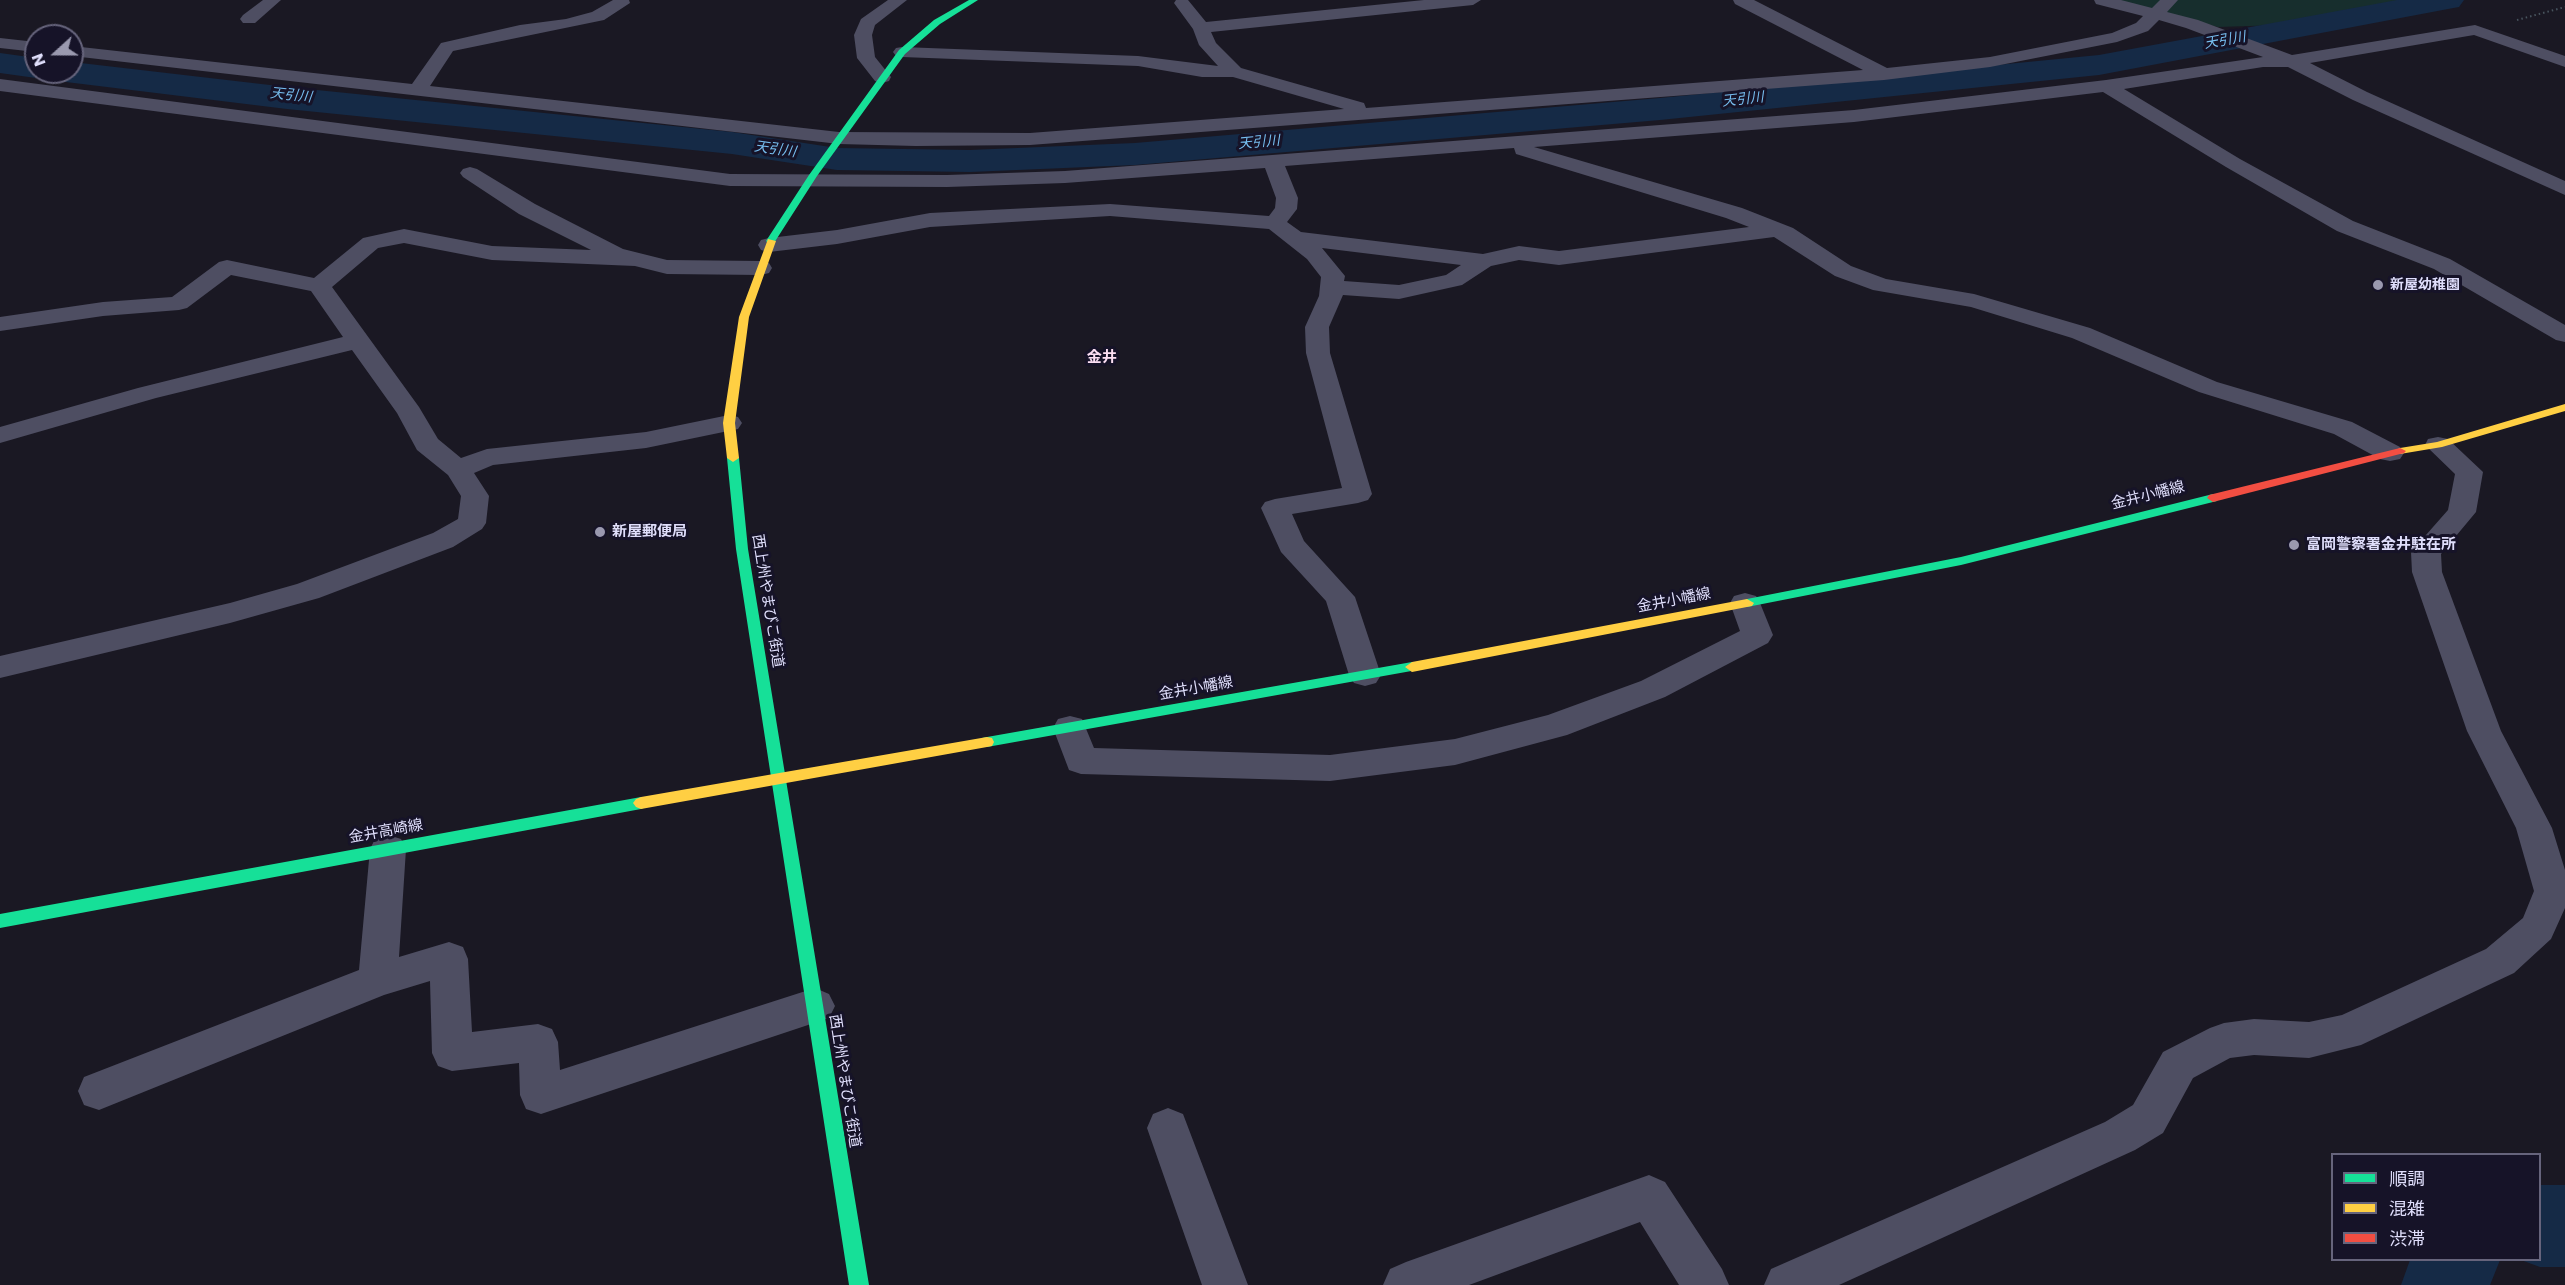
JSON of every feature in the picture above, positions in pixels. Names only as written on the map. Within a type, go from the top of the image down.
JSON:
[{"type":"main road","name":"西上州やまびこ街道","points":[[859,1285],[742,549],[729,423],[744,317],[769,245],[810,178],[902,52],[937,22],[975,0]]},
{"type":"main road","name":"金井小幡線","points":[[778,777],[1365,675],[1961,561],[2390,453],[2438,445],[2565,407]]},
{"type":"main road","name":"金井高崎線","points":[[0,921],[778,777]]},
{"type":"street","points":[[249,19],[273,0]]},
{"type":"street","points":[[417,92],[447,47],[520,30],[566,24],[598,16],[622,2],[642,0]]},
{"type":"street","points":[[882,77],[866,58],[863,35],[867,24],[899,0]]},
{"type":"street","points":[[1201,28],[1400,3],[1473,0]]},
{"type":"street","points":[[1741,0],[1884,74]]},
{"type":"street","points":[[2102,0],[2192,24],[2290,61],[2370,101],[2565,189]]},
{"type":"street","points":[[84,52],[838,139],[1030,139],[1884,74],[1990,62],[2117,37],[2142,27],[2170,0]]},
{"type":"street","points":[[1182,3],[1201,28],[1208,45],[1234,72]]},
{"type":"street","points":[[0,85],[730,180],[810,178],[947,182],[1065,177],[1854,116],[2106,86],[2263,62],[2290,61],[2475,30],[2565,62]]},
{"type":"street","points":[[0,43],[24,46]]},
{"type":"street","points":[[902,52],[1138,61],[1202,71],[1234,72],[1358,108],[1367,114]]},
{"type":"street","points":[[2106,86],[2233,163],[2345,226],[2442,264],[2565,335]]},
{"type":"street","points":[[1497,144],[1609,174],[1734,213],[1776,229],[1843,271],[1871,282],[1974,301],[2081,333],[2208,387],[2343,428],[2390,453]]},
{"type":"street","points":[[1273,161],[1287,198],[1284,230]]},
{"type":"street","points":[[470,173],[526,209],[615,254],[668,267],[761,268]]},
{"type":"street","points":[[769,245],[837,237],[930,220],[1110,210],[1284,230],[1483,261]]},
{"type":"street","points":[[1332,287],[1399,292],[1454,280],[1483,261],[1519,253],[1559,258],[1776,229]]},
{"type":"street","points":[[1284,230],[1315,254],[1333,276],[1331,296],[1317,327],[1318,353],[1358,494],[1275,508],[1291,545],[1340,597],[1365,675]]},
{"type":"street","points":[[319,286],[371,243],[404,236],[492,253],[636,259]]},
{"type":"street","points":[[0,324],[93,310],[179,303],[227,267],[319,286],[410,413],[427,444],[458,470],[475,496],[472,523],[442,540],[286,597],[230,613],[0,667]]},
{"type":"street","points":[[0,435],[147,393],[357,341]]},
{"type":"street","points":[[458,470],[487,457],[646,440],[729,423]]},
{"type":"street","points":[[1787,1285],[2120,1136],[2148,1119],[2178,1065],[2224,1041],[2254,1037],[2309,1040],[2347,1032],[2500,961],[2538,928],[2553,891],[2552,846],[2534,828],[2484,731],[2427,572],[2426,552],[2462,512],[2469,472],[2438,445]]},
{"type":"street","points":[[1070,728],[1081,761],[1330,768],[1455,752],[1554,726],[1653,689],[1757,634],[1744,603]]},
{"type":"street","points":[[378,980],[388,849]]},
{"type":"street","points":[[99,1091],[378,980],[449,959],[452,1053],[538,1042],[541,1095],[815,1006]]},
{"type":"street","points":[[1168,1128],[1226,1285]]},
{"type":"street","points":[[1406,1285],[1649,1197],[1706,1285]]},
{"type":"path","points":[[2475,30],[2549,13],[2565,7]]},
{"type":"green space","points":[[2114,0],[2405,0],[2282,25],[2218,27]]},
{"type":"waterway","name":"天引川","points":[[84,74],[287,98],[732,143],[837,159],[970,161],[1135,154],[1660,109],[2099,65],[2448,0]]},
{"type":"waterway","name":"天引川","points":[[0,63],[24,66]]},
{"type":"waterway","points":[[2541,1226],[2565,1226]]},
{"type":"waterway","points":[[2444,1285],[2447,1273],[2457,1261]]},
{"type":"traffic: fast","points":[[771,241],[813,175],[902,52],[937,22],[974,0]]},
{"type":"traffic: fast","points":[[733,458],[742,549],[859,1285]]},
{"type":"traffic: fast","points":[[1747,603],[1961,561],[2213,498]]},
{"type":"traffic: fast","points":[[987,742],[1412,667]]},
{"type":"traffic: fast","points":[[0,921],[641,803]]},
{"type":"traffic: slow","points":[[733,458],[729,423],[744,317],[771,241]]},
{"type":"traffic: slow","points":[[2400,451],[2438,445],[2565,407]]},
{"type":"traffic: slow","points":[[1412,667],[1747,603]]},
{"type":"traffic: slow","points":[[641,803],[987,742]]},
{"type":"traffic: jam","points":[[2213,498],[2400,451]]},
{"type":"place","name":"新屋幼稚園","points":[[2378,285]]},
{"type":"place","name":"新屋郵便局","points":[[600,532]]},
{"type":"place","name":"富岡警察署金井駐在所","points":[[2294,545]]},
{"type":"district","name":"金井","points":[[1102,358]]}]
